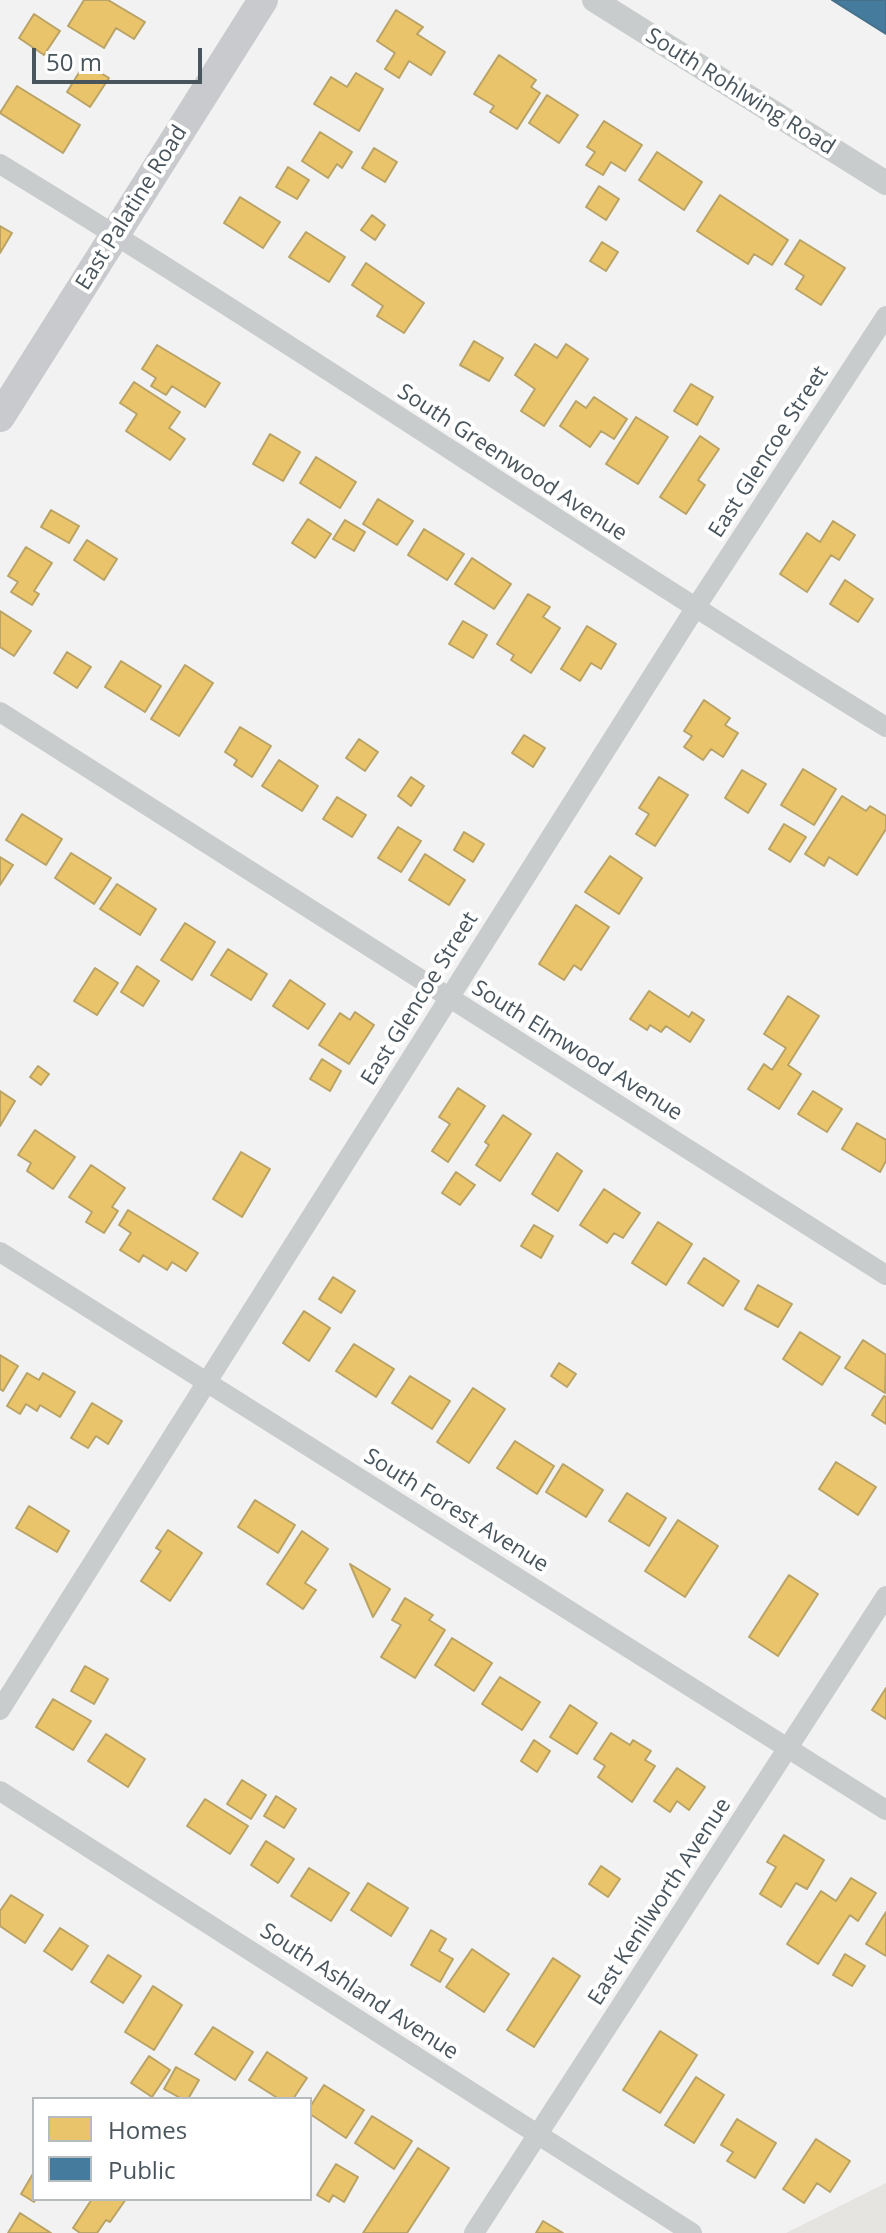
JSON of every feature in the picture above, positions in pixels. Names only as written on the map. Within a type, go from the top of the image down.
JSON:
[{"type":"main road","name":"East Palatine Road","points":[[0,417],[263,0]]},
{"type":"street","name":"South Rohlwing Road","points":[[594,0],[886,183]]},
{"type":"street","name":"South Greenwood Avenue","points":[[0,164],[115,234],[694,610],[886,727]]},
{"type":"street","name":"East Glencoe Street","points":[[0,1710],[694,610],[886,316]]},
{"type":"street","name":"South Elmwood Avenue","points":[[0,712],[886,1275]]},
{"type":"street","name":"South Forest Avenue","points":[[0,1252],[886,1810]]},
{"type":"street","name":"East Kenilworth Avenue","points":[[474,2233],[886,1596]]},
{"type":"street","name":"South Ashland Avenue","points":[[0,1791],[692,2233]]},
{"type":"shaded area","points":[[886,2183],[886,2233],[786,2233]]},
{"type":"building: Homes","points":[[84,0],[108,0],[145,22],[134,39],[116,28],[104,48],[68,26]]},
{"type":"building: Homes","points":[[396,10],[423,27],[417,34],[445,52],[431,75],[409,61],[399,78],[385,69],[395,53],[377,41]]},
{"type":"building: Homes","points":[[34,14],[60,31],[44,55],[19,38]]},
{"type":"building: Homes","points":[[499,55],[536,80],[531,87],[540,93],[517,129],[490,112],[494,106],[474,94]]},
{"type":"building: Homes","points":[[85,63],[109,78],[90,107],[67,92]]},
{"type":"building: Homes","points":[[356,73],[383,89],[359,131],[314,104],[331,77],[347,87]]},
{"type":"building: Homes","points":[[17,86],[80,125],[63,153],[0,113]]},
{"type":"building: Homes","points":[[547,95],[578,115],[559,143],[529,123]]},
{"type":"building: Homes","points":[[604,121],[642,145],[625,171],[611,162],[603,175],[586,165],[595,152],[587,147]]},
{"type":"building: Homes","points":[[320,132],[352,152],[342,168],[337,164],[328,178],[302,161]]},
{"type":"building: Homes","points":[[374,148],[397,162],[385,182],[362,168]]},
{"type":"building: Homes","points":[[657,152],[702,182],[684,210],[639,180]]},
{"type":"building: Homes","points":[[288,167],[309,180],[297,199],[276,187]]},
{"type":"building: Homes","points":[[599,186],[619,199],[606,220],[586,207]]},
{"type":"building: Homes","points":[[720,195],[788,240],[772,265],[754,254],[748,264],[697,231]]},
{"type":"building: Homes","points":[[240,197],[280,222],[263,248],[224,223]]},
{"type":"building: Homes","points":[[372,215],[385,225],[375,240],[361,230]]},
{"type":"building: Homes","points":[[0,226],[12,233],[0,253]]},
{"type":"building: Homes","points":[[306,232],[345,257],[329,282],[289,257]]},
{"type":"building: Homes","points":[[800,240],[845,268],[821,305],[796,289],[804,276],[785,264]]},
{"type":"building: Homes","points":[[602,242],[618,252],[606,271],[590,261]]},
{"type":"building: Homes","points":[[366,263],[424,303],[404,333],[377,316],[383,306],[352,285]]},
{"type":"building: Homes","points":[[474,341],[503,358],[489,381],[460,365]]},
{"type":"building: Homes","points":[[535,344],[557,358],[566,344],[588,359],[544,426],[521,411],[535,389],[515,375]]},
{"type":"building: Homes","points":[[157,345],[220,383],[205,407],[172,386],[166,395],[151,386],[156,378],[142,369]]},
{"type":"building: Homes","points":[[134,382],[180,412],[169,428],[185,439],[170,460],[126,431],[137,414],[120,403]]},
{"type":"building: Homes","points":[[691,384],[713,397],[697,425],[674,411]]},
{"type":"building: Homes","points":[[594,397],[627,419],[614,439],[601,431],[590,447],[560,426],[576,401],[586,408]]},
{"type":"building: Homes","points":[[636,417],[668,437],[638,484],[606,464]]},
{"type":"building: Homes","points":[[270,434],[300,452],[283,481],[253,464]]},
{"type":"building: Homes","points":[[700,436],[719,449],[698,480],[705,485],[686,514],[660,497]]},
{"type":"building: Homes","points":[[316,457],[356,482],[340,508],[300,483]]},
{"type":"building: Homes","points":[[378,499],[413,521],[397,545],[363,524]]},
{"type":"building: Homes","points":[[51,510],[79,526],[69,543],[41,527]]},
{"type":"building: Homes","points":[[308,519],[331,534],[315,558],[292,543]]},
{"type":"building: Homes","points":[[345,520],[365,532],[354,551],[333,539]]},
{"type":"building: Homes","points":[[833,521],[855,535],[839,560],[831,555],[807,592],[780,574],[807,533],[820,542]]},
{"type":"building: Homes","points":[[424,529],[464,554],[447,580],[408,555]]},
{"type":"building: Homes","points":[[87,540],[117,559],[104,580],[74,560]]},
{"type":"building: Homes","points":[[26,547],[52,563],[34,591],[39,594],[32,605],[11,592],[18,582],[8,576]]},
{"type":"building: Homes","points":[[472,558],[511,584],[494,609],[455,584]]},
{"type":"building: Homes","points":[[845,580],[873,599],[858,622],[830,604]]},
{"type":"building: Homes","points":[[528,594],[550,607],[543,617],[560,628],[531,673],[511,660],[514,655],[497,644]]},
{"type":"building: Homes","points":[[0,611],[31,631],[14,656],[0,647]]},
{"type":"building: Homes","points":[[463,621],[487,635],[473,658],[449,644]]},
{"type":"building: Homes","points":[[587,626],[616,644],[601,669],[591,663],[580,681],[561,669]]},
{"type":"building: Homes","points":[[67,652],[91,667],[77,688],[54,673]]},
{"type":"building: Homes","points":[[121,661],[161,686],[145,712],[105,687]]},
{"type":"building: Homes","points":[[185,665],[213,683],[179,736],[151,719]]},
{"type":"building: Homes","points":[[704,700],[730,718],[725,725],[738,733],[723,757],[711,749],[703,760],[684,747],[692,736],[684,731]]},
{"type":"building: Homes","points":[[240,727],[271,746],[252,777],[234,765],[237,760],[225,752]]},
{"type":"building: Homes","points":[[524,735],[545,748],[533,767],[512,753]]},
{"type":"building: Homes","points":[[359,739],[378,752],[365,771],[346,758]]},
{"type":"building: Homes","points":[[279,760],[318,786],[302,811],[262,786]]},
{"type":"building: Homes","points":[[803,769],[836,789],[814,825],[781,805]]},
{"type":"building: Homes","points":[[742,770],[766,784],[748,813],[725,798]]},
{"type":"building: Homes","points":[[411,777],[424,786],[411,806],[398,796]]},
{"type":"building: Homes","points":[[659,777],[688,795],[655,846],[636,834],[649,814],[639,808]]},
{"type":"building: Homes","points":[[842,796],[866,811],[870,806],[886,816],[886,829],[857,875],[829,857],[824,866],[805,854]]},
{"type":"building: Homes","points":[[337,797],[366,815],[352,837],[323,819]]},
{"type":"building: Homes","points":[[22,814],[62,839],[46,865],[6,840]]},
{"type":"building: Homes","points":[[784,824],[806,837],[790,862],[769,849]]},
{"type":"building: Homes","points":[[398,827],[421,841],[401,872],[378,858]]},
{"type":"building: Homes","points":[[464,832],[484,844],[473,862],[454,850]]},
{"type":"building: Homes","points":[[71,853],[111,878],[94,904],[55,878]]},
{"type":"building: Homes","points":[[425,854],[465,880],[449,905],[409,880]]},
{"type":"building: Homes","points":[[610,856],[642,878],[619,914],[585,892]]},
{"type":"building: Homes","points":[[0,857],[13,865],[0,885]]},
{"type":"building: Homes","points":[[117,884],[156,909],[140,935],[100,909]]},
{"type":"building: Homes","points":[[576,905],[609,927],[581,970],[574,965],[564,980],[539,964]]},
{"type":"building: Homes","points":[[185,923],[215,942],[192,980],[161,960]]},
{"type":"building: Homes","points":[[228,949],[267,974],[251,1000],[211,975]]},
{"type":"building: Homes","points":[[137,966],[159,981],[143,1006],[121,992]]},
{"type":"building: Homes","points":[[95,968],[118,983],[97,1015],[74,1001]]},
{"type":"building: Homes","points":[[290,980],[325,1004],[308,1029],[273,1006]]},
{"type":"building: Homes","points":[[649,991],[689,1017],[692,1012],[704,1020],[690,1042],[666,1026],[661,1032],[650,1025],[647,1030],[630,1019]]},
{"type":"building: Homes","points":[[788,996],[819,1016],[788,1065],[801,1074],[779,1109],[748,1089],[764,1064],[772,1070],[786,1048],[764,1034]]},
{"type":"building: Homes","points":[[355,1012],[374,1025],[349,1064],[319,1045],[340,1013],[350,1020]]},
{"type":"building: Homes","points":[[322,1059],[341,1071],[330,1091],[310,1079]]},
{"type":"building: Homes","points":[[38,1066],[49,1074],[41,1085],[30,1077]]},
{"type":"building: Homes","points":[[458,1088],[485,1106],[448,1162],[432,1151],[450,1124],[439,1117]]},
{"type":"building: Homes","points":[[0,1091],[15,1101],[0,1126]]},
{"type":"building: Homes","points":[[813,1091],[842,1109],[827,1132],[798,1114]]},
{"type":"building: Homes","points":[[503,1115],[531,1134],[500,1181],[476,1165],[489,1145],[485,1142]]},
{"type":"building: Homes","points":[[857,1123],[886,1140],[886,1161],[880,1172],[842,1149]]},
{"type":"building: Homes","points":[[35,1130],[75,1157],[53,1189],[27,1171],[31,1163],[18,1155]]},
{"type":"building: Homes","points":[[241,1152],[270,1169],[242,1217],[213,1199]]},
{"type":"building: Homes","points":[[557,1153],[582,1171],[558,1211],[532,1194]]},
{"type":"building: Homes","points":[[91,1165],[125,1188],[112,1207],[118,1211],[104,1233],[86,1222],[92,1212],[69,1197]]},
{"type":"building: Homes","points":[[456,1172],[475,1185],[460,1205],[442,1193]]},
{"type":"building: Homes","points":[[604,1189],[640,1213],[623,1238],[614,1233],[607,1243],[580,1225]]},
{"type":"building: Homes","points":[[128,1210],[198,1253],[186,1271],[172,1262],[167,1270],[143,1255],[139,1262],[120,1250],[131,1233],[119,1225]]},
{"type":"building: Homes","points":[[658,1222],[692,1244],[666,1285],[632,1263]]},
{"type":"building: Homes","points":[[534,1225],[553,1236],[541,1258],[521,1246]]},
{"type":"building: Homes","points":[[704,1258],[739,1281],[723,1306],[688,1283]]},
{"type":"building: Homes","points":[[333,1277],[355,1291],[341,1313],[319,1299]]},
{"type":"building: Homes","points":[[758,1285],[792,1304],[778,1327],[745,1309]]},
{"type":"building: Homes","points":[[304,1311],[330,1328],[309,1361],[283,1343]]},
{"type":"building: Homes","points":[[800,1332],[840,1357],[822,1385],[783,1359]]},
{"type":"building: Homes","points":[[863,1340],[886,1355],[885,1393],[845,1368]]},
{"type":"building: Homes","points":[[354,1344],[394,1369],[376,1397],[336,1371]]},
{"type":"building: Homes","points":[[0,1355],[18,1366],[3,1391],[0,1389]]},
{"type":"building: Homes","points":[[559,1363],[576,1374],[567,1387],[551,1376]]},
{"type":"building: Homes","points":[[27,1373],[39,1380],[43,1373],[75,1392],[60,1417],[40,1405],[37,1411],[26,1404],[20,1414],[7,1406]]},
{"type":"building: Homes","points":[[410,1376],[450,1401],[432,1429],[392,1403]]},
{"type":"building: Homes","points":[[473,1388],[505,1409],[469,1463],[437,1442]]},
{"type":"building: Homes","points":[[886,1397],[886,1424],[872,1415]]},
{"type":"building: Homes","points":[[92,1403],[122,1421],[108,1444],[96,1436],[88,1448],[71,1438]]},
{"type":"building: Homes","points":[[515,1441],[554,1466],[537,1494],[497,1468]]},
{"type":"building: Homes","points":[[836,1462],[876,1487],[858,1515],[819,1489]]},
{"type":"building: Homes","points":[[563,1464],[603,1490],[586,1517],[546,1492]]},
{"type":"building: Homes","points":[[627,1493],[666,1518],[649,1546],[609,1521]]},
{"type":"building: Homes","points":[[255,1500],[295,1525],[278,1553],[238,1527]]},
{"type":"building: Homes","points":[[29,1506],[69,1531],[57,1552],[16,1528]]},
{"type":"building: Homes","points":[[678,1520],[718,1546],[685,1597],[645,1571]]},
{"type":"building: Homes","points":[[168,1530],[202,1553],[170,1601],[141,1581],[161,1551],[156,1548]]},
{"type":"building: Homes","points":[[302,1531],[328,1549],[305,1583],[316,1590],[303,1609],[267,1584]]},
{"type":"building: Homes","points":[[350,1564],[390,1589],[373,1617]]},
{"type":"building: Homes","points":[[789,1575],[818,1594],[778,1656],[749,1637]]},
{"type":"building: Homes","points":[[405,1598],[433,1615],[429,1620],[445,1630],[415,1678],[381,1657],[401,1625],[392,1620]]},
{"type":"building: Homes","points":[[452,1638],[492,1663],[474,1691],[435,1665]]},
{"type":"building: Homes","points":[[85,1666],[108,1679],[94,1704],[71,1691]]},
{"type":"building: Homes","points":[[500,1677],[540,1702],[522,1730],[482,1704]]},
{"type":"building: Homes","points":[[886,1688],[886,1719],[872,1710]]},
{"type":"building: Homes","points":[[53,1699],[91,1721],[73,1750],[36,1727]]},
{"type":"building: Homes","points":[[570,1705],[597,1723],[577,1754],[550,1737]]},
{"type":"building: Homes","points":[[611,1733],[630,1745],[633,1740],[651,1751],[645,1760],[655,1766],[632,1802],[598,1777],[605,1766],[594,1759]]},
{"type":"building: Homes","points":[[106,1734],[145,1759],[128,1787],[88,1761]]},
{"type":"building: Homes","points":[[534,1740],[550,1751],[537,1772],[521,1761]]},
{"type":"building: Homes","points":[[677,1768],[705,1787],[689,1810],[677,1801],[670,1812],[654,1801]]},
{"type":"building: Homes","points":[[242,1780],[266,1795],[251,1819],[227,1804]]},
{"type":"building: Homes","points":[[276,1796],[296,1809],[284,1828],[264,1816]]},
{"type":"building: Homes","points":[[205,1799],[248,1826],[230,1854],[187,1826]]},
{"type":"building: Homes","points":[[784,1835],[824,1860],[807,1889],[796,1883],[781,1907],[760,1894],[776,1867],[767,1862]]},
{"type":"building: Homes","points":[[266,1841],[294,1859],[278,1883],[251,1865]]},
{"type":"building: Homes","points":[[601,1866],[620,1879],[608,1897],[589,1884]]},
{"type":"building: Homes","points":[[309,1868],[349,1893],[331,1921],[291,1896]]},
{"type":"building: Homes","points":[[851,1878],[876,1893],[858,1921],[850,1915],[818,1964],[787,1944],[821,1891],[836,1901]]},
{"type":"building: Homes","points":[[368,1883],[408,1908],[391,1936],[351,1910]]},
{"type":"building: Homes","points":[[11,1895],[43,1915],[25,1943],[0,1926],[0,1911]]},
{"type":"building: Homes","points":[[886,1912],[886,1956],[866,1944]]},
{"type":"building: Homes","points":[[60,1928],[88,1946],[72,1970],[44,1951]]},
{"type":"building: Homes","points":[[431,1930],[446,1939],[439,1951],[453,1959],[440,1982],[411,1965]]},
{"type":"building: Homes","points":[[472,1949],[509,1974],[484,2012],[446,1987]]},
{"type":"building: Homes","points":[[845,1954],[865,1966],[852,1986],[833,1975]]},
{"type":"building: Homes","points":[[108,1955],[141,1976],[123,2003],[91,1982]]},
{"type":"building: Homes","points":[[553,1958],[580,1976],[534,2047],[507,2030]]},
{"type":"building: Homes","points":[[153,1986],[182,2005],[154,2050],[125,2032]]},
{"type":"building: Homes","points":[[213,2027],[253,2052],[235,2080],[195,2054]]},
{"type":"building: Homes","points":[[660,2031],[697,2055],[660,2113],[623,2090]]},
{"type":"building: Homes","points":[[267,2052],[307,2078],[294,2097],[276,2097],[249,2080]]},
{"type":"building: Homes","points":[[149,2056],[170,2070],[152,2097],[131,2083]]},
{"type":"building: Homes","points":[[176,2067],[199,2080],[189,2097],[178,2097],[164,2089]]},
{"type":"building: Homes","points":[[696,2077],[724,2095],[694,2143],[665,2125]]},
{"type":"building: Homes","points":[[324,2085],[364,2110],[346,2138],[312,2115],[312,2104]]},
{"type":"building: Homes","points":[[372,2116],[412,2141],[394,2169],[355,2143]]},
{"type":"building: Homes","points":[[737,2119],[776,2143],[755,2178],[727,2161],[733,2152],[721,2145]]},
{"type":"building: Homes","points":[[816,2139],[850,2161],[830,2192],[817,2183],[804,2203],[783,2189]]},
{"type":"building: Homes","points":[[418,2148],[449,2168],[407,2233],[363,2233]]},
{"type":"building: Homes","points":[[336,2164],[358,2177],[344,2202],[333,2195],[329,2202],[317,2195]]},
{"type":"building: Homes","points":[[32,2175],[32,2201],[21,2194]]},
{"type":"building: Homes","points":[[91,2201],[125,2201],[110,2222],[106,2220],[97,2233],[80,2233],[73,2228]]},
{"type":"building: Homes","points":[[20,2213],[51,2233],[8,2233]]},
{"type":"building: Homes","points":[[543,2221],[563,2233],[536,2233]]},
{"type":"building: Public","points":[[832,0],[886,0],[886,34]]}]
